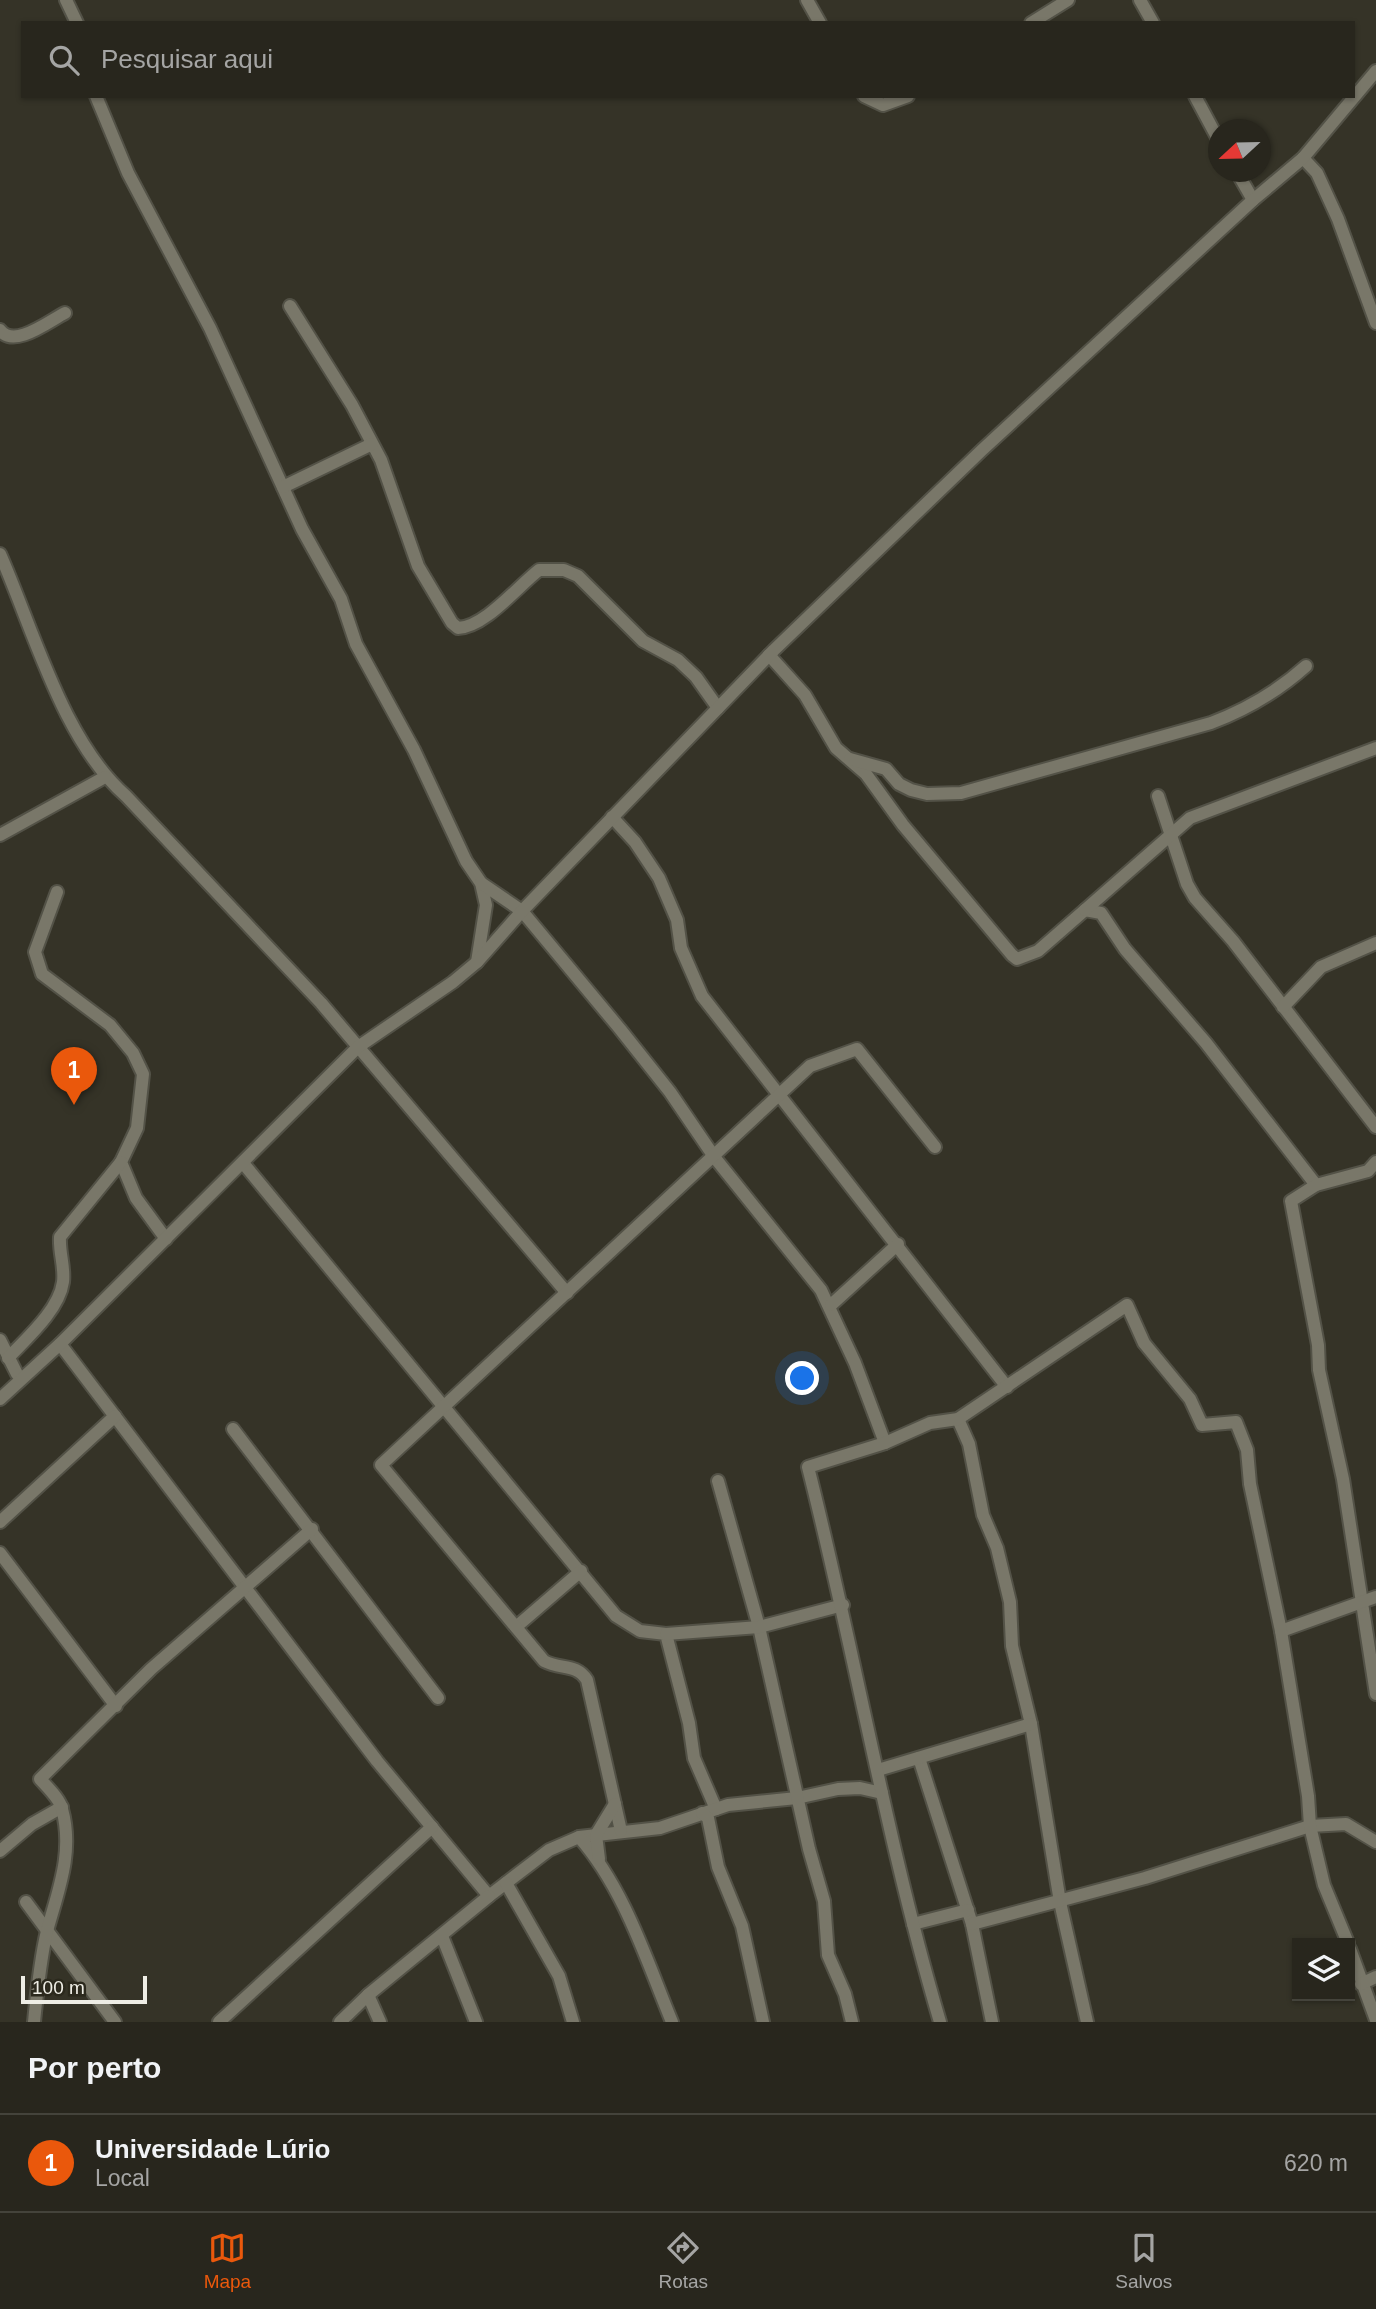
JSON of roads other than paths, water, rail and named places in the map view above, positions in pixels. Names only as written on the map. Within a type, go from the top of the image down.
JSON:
[{"type":"street","points":[[66,0],[76,21]]},
{"type":"street","points":[[807,0],[819,21]]},
{"type":"street","points":[[1034,21],[1068,0]]},
{"type":"street","points":[[1140,0],[1152,21]]},
{"type":"street","points":[[1355,96],[1376,71]]},
{"type":"street","points":[[97,98],[128,173],[210,328],[283,487],[341,599],[356,644],[419,760],[466,861],[481,883],[522,911],[670,1092],[715,1158],[831,1306],[885,1443]]},
{"type":"street","points":[[869,98],[883,104],[902,98]]},
{"type":"street","points":[[1196,98],[1208,119]]},
{"type":"street","points":[[0,1399],[243,1164],[358,1047],[453,982],[477,962],[522,911],[769,655],[974,458],[1253,200],[1303,158],[1353,98]]},
{"type":"street","points":[[1303,158],[1317,173],[1338,219],[1376,323]]},
{"type":"street","points":[[1243,182],[1253,200]]},
{"type":"street","points":[[290,306],[372,444],[418,566],[438,602],[457,628],[467,628],[502,603],[539,570],[564,570],[595,590],[643,641],[678,660],[696,677],[718,708]]},
{"type":"street","points":[[0,330],[9,337],[19,337],[65,313]]},
{"type":"street","points":[[283,487],[372,444]]},
{"type":"street","points":[[0,554],[73,729],[105,777],[296,976],[567,1293]]},
{"type":"street","points":[[769,655],[805,695],[846,758],[866,774],[903,824],[1017,959],[1038,951],[1191,818],[1376,748]]},
{"type":"street","points":[[846,758],[886,769],[899,783],[926,794],[975,791],[1211,723],[1280,690],[1306,666]]},
{"type":"street","points":[[0,835],[105,777]]},
{"type":"street","points":[[1158,796],[1187,884],[1195,898],[1233,942],[1376,1128]]},
{"type":"street","points":[[612,817],[635,842],[659,878],[677,920],[681,948],[702,996],[1007,1387]]},
{"type":"street","points":[[477,962],[486,905],[481,883]]},
{"type":"street","points":[[8,1358],[46,1318],[58,1300],[64,1268],[60,1237],[121,1162],[137,1128],[143,1074],[133,1053],[110,1025],[42,974],[35,952],[57,892]]},
{"type":"street","points":[[1085,910],[1101,913],[1125,949],[1206,1043],[1316,1185]]},
{"type":"street","points":[[1283,1007],[1321,967],[1376,943]]},
{"type":"street","points":[[621,1831],[587,1680],[573,1667],[544,1661],[381,1465],[444,1403],[715,1158],[810,1066],[857,1049],[935,1147]]},
{"type":"street","points":[[121,1162],[135,1198],[166,1239]]},
{"type":"street","points":[[1376,1162],[1368,1171],[1316,1185],[1290,1201],[1325,1398],[1343,1479],[1376,1694]]},
{"type":"street","points":[[243,1164],[444,1403],[616,1616],[629,1626],[640,1631],[666,1634],[759,1627],[843,1605]]},
{"type":"street","points":[[831,1306],[898,1244]]},
{"type":"street","points":[[940,2022],[913,1924],[882,1793],[843,1605],[808,1467],[885,1443],[930,1423],[957,1419],[1127,1305],[1144,1343],[1190,1399],[1202,1425],[1236,1422],[1240,1429],[1247,1450],[1250,1484],[1281,1631],[1308,1796],[1310,1826],[1324,1885],[1346,1938]]},
{"type":"street","points":[[0,1340],[17,1374]]},
{"type":"street","points":[[60,1343],[377,1761],[489,1896]]},
{"type":"street","points":[[0,1522],[115,1416]]},
{"type":"street","points":[[957,1419],[968,1444],[986,1525],[1010,1602],[1012,1646],[1031,1724],[1059,1902],[1087,2022]]},
{"type":"street","points":[[233,1429],[312,1529],[438,1698]]},
{"type":"street","points":[[718,1481],[759,1627],[797,1798],[824,1901],[828,1955],[845,1994],[852,2022]]},
{"type":"street","points":[[33,2022],[47,1931],[64,1872],[62,1807],[40,1779],[151,1669],[312,1529]]},
{"type":"street","points":[[0,1553],[116,1706]]},
{"type":"street","points":[[516,1627],[581,1571]]},
{"type":"street","points":[[1281,1631],[1376,1597]]},
{"type":"street","points":[[666,1634],[689,1723],[694,1758],[716,1809]]},
{"type":"street","points":[[877,1770],[1031,1724]]},
{"type":"street","points":[[919,1758],[972,1924],[992,2022]]},
{"type":"street","points":[[340,2022],[368,1994],[489,1896],[550,1850],[579,1837],[660,1828],[728,1805],[797,1798],[838,1789],[860,1788],[882,1793]]},
{"type":"street","points":[[599,1859],[596,1835],[615,1804]]},
{"type":"street","points":[[0,1851],[32,1824],[62,1807]]},
{"type":"street","points":[[702,1813],[710,1825],[718,1867],[742,1926],[763,2022]]},
{"type":"street","points":[[972,1924],[1145,1878],[1310,1826],[1346,1824],[1376,1842]]},
{"type":"street","points":[[219,2022],[432,1827]]},
{"type":"street","points":[[579,1837],[599,1859],[616,1889],[672,2022]]},
{"type":"street","points":[[506,1883],[559,1976],[573,2022]]},
{"type":"street","points":[[26,1902],[108,2019]]},
{"type":"street","points":[[913,1924],[968,1910]]},
{"type":"street","points":[[442,1936],[476,2022]]},
{"type":"street","points":[[1355,1965],[1376,2020]]},
{"type":"street","points":[[1361,1984],[1376,1977]]},
{"type":"street","points":[[368,1994],[380,2022]]},
{"type":"place","name":"Universidade Lúrio","points":[[74,1105]]}]
